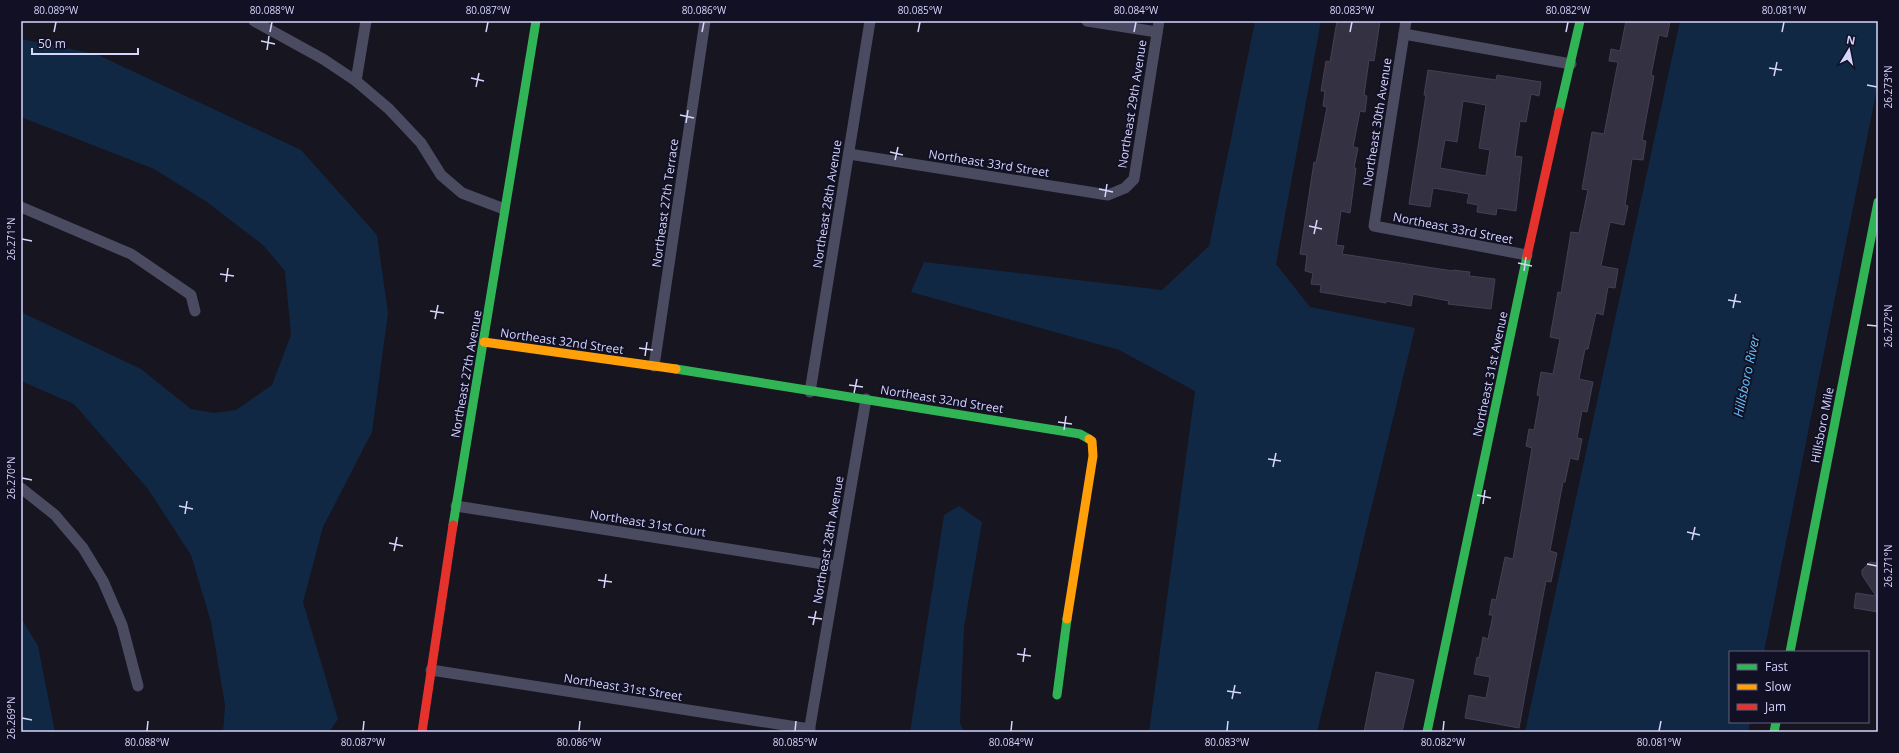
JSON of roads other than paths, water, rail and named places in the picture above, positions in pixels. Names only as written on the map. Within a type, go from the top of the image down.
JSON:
[{"type":"street","points":[[254,21],[323,59],[356,81],[389,109],[421,143],[441,175],[462,193],[504,209]]},
{"type":"street","points":[[356,81],[366,21]]},
{"type":"street","name":"Northeast 27th Avenue","points":[[422,732],[456,506],[536,21]]},
{"type":"street","name":"Northeast 27th Terrace","points":[[654,366],[705,21]]},
{"type":"street","name":"Northeast 28th Avenue","points":[[810,392],[870,21]]},
{"type":"street","points":[[1087,21],[1158,26]]},
{"type":"street","name":"Northeast 30th Avenue","points":[[1374,226],[1406,21]]},
{"type":"street","name":"Northeast 31st Avenue","points":[[1428,732],[1527,255],[1580,21]]},
{"type":"street","name":"Northeast 29th Avenue","points":[[1125,188],[1134,179],[1158,26]]},
{"type":"street","points":[[1404,34],[1571,64]]},
{"type":"street","name":"Northeast 33rd Street","points":[[849,154],[1108,195],[1125,188]]},
{"type":"street","name":"Hillsboro Mile","points":[[1790,651],[1878,202]]},
{"type":"street","points":[[21,207],[131,254],[191,295],[195,311]]},
{"type":"street","name":"Northeast 33rd Street","points":[[1374,226],[1527,255]]},
{"type":"street","name":"Northeast 32nd Street","points":[[484,342],[654,366],[810,392],[866,399],[1080,434],[1092,441],[1093,456],[1072,578],[1057,695]]},
{"type":"street","name":"Northeast 28th Avenue","points":[[810,731],[836,566],[866,399]]},
{"type":"street","points":[[21,488],[55,515],[83,548],[104,581],[122,625],[138,686]]},
{"type":"street","name":"Northeast 31st Court","points":[[456,506],[836,566]]},
{"type":"street","name":"Northeast 31st Street","points":[[431,670],[810,731]]},
{"type":"water","points":[[1255,21],[1321,21],[1276,264],[1310,307],[1415,328],[1317,732],[1149,732],[1195,391],[1119,350],[911,292],[924,262],[1162,290],[1209,246]]},
{"type":"water","name":"Hillsboro River","points":[[1680,21],[1878,21],[1878,83],[1764,651],[1729,651],[1729,723],[1750,723],[1748,732],[1525,732]]},
{"type":"water","points":[[21,39],[96,54],[301,150],[377,235],[388,313],[372,432],[323,527],[303,602],[338,719],[329,732],[223,732],[225,705],[211,622],[191,555],[148,489],[74,404],[21,381],[21,312],[141,369],[191,409],[214,413],[236,410],[272,385],[291,335],[285,271],[263,245],[207,202],[154,169],[21,117]]},
{"type":"water","points":[[959,506],[982,522],[964,627],[960,723],[964,732],[910,732],[944,515]]},
{"type":"water","points":[[21,618],[38,646],[55,732],[21,732]]}]
